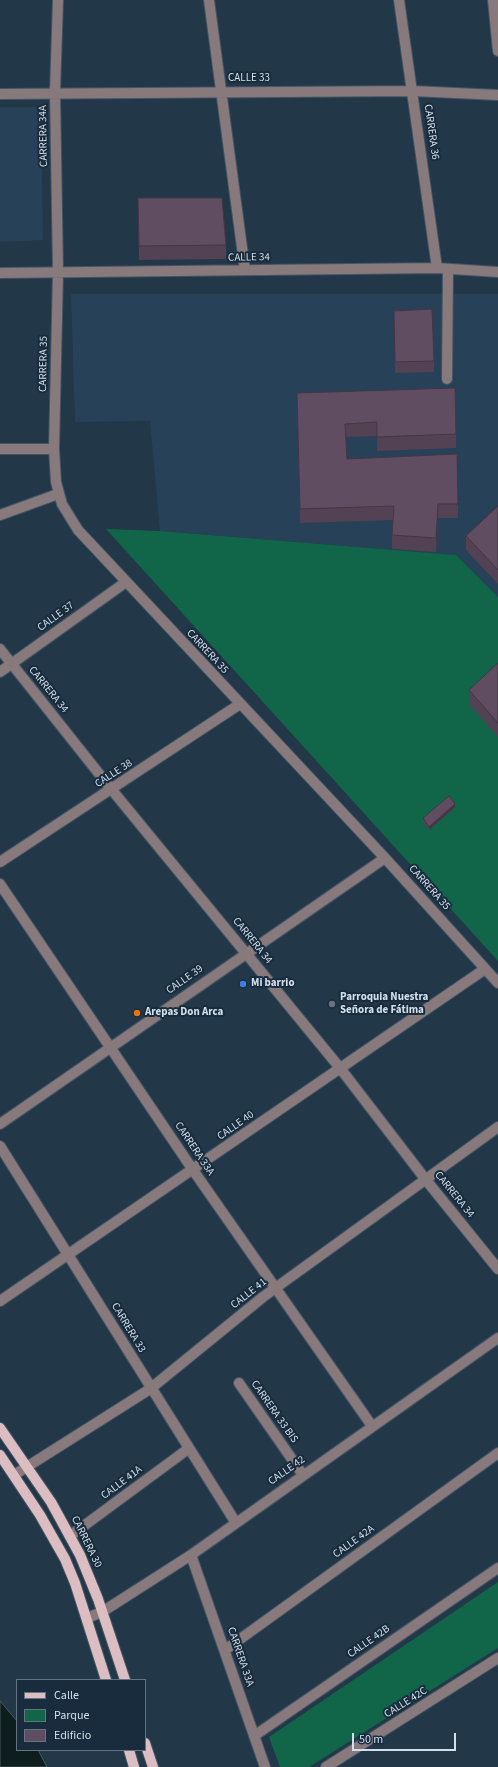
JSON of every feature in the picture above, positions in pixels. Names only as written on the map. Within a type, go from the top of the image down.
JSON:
[{"type":"main road","name":"CARRERA 30","points":[[0,1428],[70,1536],[88,1574],[125,1679]]},
{"type":"main road","points":[[0,1456],[40,1516],[65,1559],[87,1618],[106,1679]]},
{"type":"main road","points":[[146,1746],[153,1767]]},
{"type":"main road","points":[[129,1751],[134,1767]]},
{"type":"street","name":"CARRERA 34A","points":[[58,0],[55,92],[58,272]]},
{"type":"street","points":[[209,0],[245,270]]},
{"type":"street","name":"CARRERA 36","points":[[399,0],[442,269],[447,379]]},
{"type":"street","points":[[492,0],[498,51]]},
{"type":"street","name":"CALLE 33","points":[[0,94],[55,92],[413,91],[498,95]]},
{"type":"street","name":"CALLE 34","points":[[0,273],[442,269],[498,272]]},
{"type":"street","name":"CARRERA 35","points":[[58,272],[54,449],[58,494],[68,516],[78,530],[126,582],[386,858],[498,983]]},
{"type":"street","points":[[0,449],[54,449]]},
{"type":"street","points":[[0,515],[58,494]]},
{"type":"street","name":"CALLE 37","points":[[0,672],[126,582]]},
{"type":"street","name":"CARRERA 34","points":[[0,649],[112,790],[340,1068],[426,1180],[498,1269]]},
{"type":"street","name":"CALLE 38","points":[[0,862],[112,790],[240,704]]},
{"type":"street","name":"CALLE 39","points":[[0,1124],[246,953],[386,858]]},
{"type":"street","name":"CARRERA 33A","points":[[0,884],[193,1170],[372,1426]]},
{"type":"street","name":"CALLE 40","points":[[0,1301],[485,969]]},
{"type":"street","name":"CALLE 41","points":[[14,1475],[150,1389],[276,1288],[498,1127]]},
{"type":"street","name":"CARRERA 33","points":[[0,1146],[69,1255],[150,1389],[236,1523]]},
{"type":"street","name":"CALLE 42","points":[[87,1618],[102,1612],[191,1555],[498,1338]]},
{"type":"street","name":"CARRERA 33 BIS","points":[[239,1383],[303,1475]]},
{"type":"street","name":"CALLE 41A","points":[[70,1536],[188,1449]]},
{"type":"street","name":"CALLE 42A","points":[[225,1650],[498,1454]]},
{"type":"street","name":"CARRERA 33A","points":[[191,1555],[265,1767]]},
{"type":"street","name":"CALLE 42B","points":[[254,1736],[498,1568]]},
{"type":"street","name":"CALLE 42C","points":[[326,1767],[498,1658]]},
{"type":"shaded area","points":[[0,107],[41,107],[43,240],[0,242]]},
{"type":"shaded area","points":[[71,294],[498,294],[498,597],[456,555],[160,531],[150,421],[75,422]]},
{"type":"shaded area","points":[[0,1701],[16,1720],[16,1751],[39,1751],[47,1767],[0,1767]]},
{"type":"green space","points":[[106,529],[160,531],[456,555],[498,597],[498,961]]},
{"type":"green space","points":[[498,1582],[498,1648],[309,1767],[280,1767],[269,1737]]},
{"type":"building","points":[[138,198],[222,198],[226,245],[139,246]]},
{"type":"building","points":[[432,309],[434,361],[395,362],[394,311]]},
{"type":"building","points":[[455,388],[456,434],[377,437],[377,422],[345,424],[347,459],[457,454],[458,504],[438,504],[436,538],[392,535],[394,506],[300,509],[297,393]]},
{"type":"building","points":[[498,506],[498,570],[466,536]]},
{"type":"building","points":[[498,663],[498,723],[469,690]]},
{"type":"building","points":[[449,796],[455,804],[429,827],[423,818]]},
{"type":"place","name":"Mi barrio","points":[[243,984]]},
{"type":"place","name":"Parroquia Nuestra Señora de Fátima","points":[[332,1004]]},
{"type":"place","name":"Arepas Don Arca","points":[[137,1013]]}]
